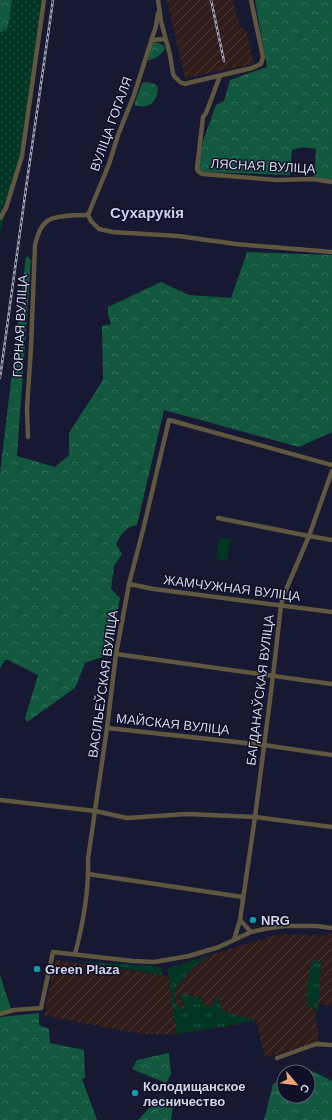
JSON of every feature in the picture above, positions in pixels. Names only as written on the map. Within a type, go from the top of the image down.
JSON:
[{"type":"street","points":[[1,216],[6,208],[22,156],[44,0]]},
{"type":"street","name":"ВУЛІЦА ГОГАЛЯ","points":[[158,0],[165,39],[175,77],[180,82],[185,84],[220,76]]},
{"type":"street","points":[[220,76],[252,68],[261,64],[263,57],[251,0]]},
{"type":"street","name":"ВУЛІЦА ГОГАЛЯ","points":[[88,215],[109,164],[118,135],[134,95],[156,26],[159,9]]},
{"type":"street","points":[[151,40],[165,39]]},
{"type":"street","name":"ЛЯСНАЯ ВУЛІЦА","points":[[220,76],[206,113],[203,117],[197,169],[200,173],[278,180],[313,179],[332,182]]},
{"type":"street","points":[[88,215],[99,229],[113,232],[178,236],[236,244],[332,252]]},
{"type":"street","name":"ГОРНАЯ ВУЛІЦА","points":[[28,437],[26,408],[31,348],[35,245],[39,232],[49,220],[66,216],[88,215]]},
{"type":"street","name":"ВАСІЛЬЕЎСКАЯ ВУЛІЦА","points":[[75,954],[82,928],[88,874],[88,860],[108,728],[116,654],[129,584],[169,420],[332,465]]},
{"type":"street","name":"БАГДАНАЎСКАЯ ВУЛІЦА","points":[[234,940],[240,920],[255,817],[281,605],[290,579],[309,536],[332,471]]},
{"type":"street","points":[[218,518],[332,540]]},
{"type":"street","name":"ЖАМЧУЖНАЯ ВУЛІЦА","points":[[129,584],[154,589],[332,612]]},
{"type":"street","points":[[116,654],[332,684]]},
{"type":"street","name":"МАЙСКАЯ ВУЛІЦА","points":[[108,728],[264,745],[332,755]]},
{"type":"street","points":[[0,800],[96,811],[127,818],[187,814],[255,817],[332,827]]},
{"type":"street","points":[[88,874],[243,897]]},
{"type":"street","points":[[240,920],[251,932]]},
{"type":"street","points":[[0,1014],[14,1010],[41,1008],[53,952],[133,961],[159,961],[189,956],[219,947],[251,932],[264,929],[285,926],[317,926],[332,928]]},
{"type":"street","points":[[277,1058],[316,1044],[332,1045]]},
{"type":"shaded area","points":[[167,0],[233,0],[240,28],[246,30],[254,64],[185,78]]},
{"type":"shaded area","points":[[328,933],[332,933],[332,1006],[319,1004],[318,1011],[315,1012],[319,1042],[266,1057],[256,1020],[229,1026],[176,1034],[142,1034],[44,1015],[55,960],[169,976],[168,968],[279,934],[326,936]]},
{"type":"green space","points":[[0,0],[14,0],[10,28],[0,36]]},
{"type":"green space","points":[[12,0],[42,0],[20,155],[2,210],[5,215],[0,233],[0,33],[8,27]]},
{"type":"green space","points":[[255,0],[332,0],[332,180],[314,177],[316,149],[304,147],[292,150],[290,175],[202,172],[198,168],[203,141],[216,105],[224,101],[230,80],[267,67]]},
{"type":"green space","points":[[155,42],[164,46],[165,49],[157,57],[148,60],[152,43]]},
{"type":"green space","points":[[147,82],[155,84],[158,87],[154,101],[152,104],[144,106],[134,105],[142,83]]},
{"type":"green space","points":[[247,252],[332,255],[332,432],[299,447],[164,410],[137,525],[124,531],[116,544],[122,554],[114,566],[111,589],[120,598],[110,654],[85,663],[75,688],[27,722],[25,718],[38,675],[8,660],[5,660],[0,668],[0,473],[26,256],[31,260],[17,456],[55,467],[69,455],[69,433],[103,380],[102,326],[111,324],[108,315],[108,307],[161,282],[189,295],[231,298]]},
{"type":"green space","points":[[219,537],[231,539],[227,561],[216,559]]},
{"type":"green space","points":[[209,956],[196,965],[176,987],[174,996],[176,1004],[185,1011],[184,1002],[179,1000],[183,993],[202,999],[203,1005],[210,1007],[219,997],[221,1009],[231,1014],[256,1020],[176,1034],[168,968]]},
{"type":"green space","points":[[312,960],[321,962],[318,1011],[309,1007],[306,995]]},
{"type":"green space","points":[[74,961],[153,966],[161,968],[163,975]]},
{"type":"green space","points":[[0,975],[11,1009],[0,1014]]},
{"type":"green space","points":[[39,1013],[39,1025],[49,1029],[50,1043],[84,1050],[85,1078],[82,1079],[97,1120],[0,1120],[0,1017]]},
{"type":"green space","points":[[169,1053],[171,1074],[166,1083],[132,1069],[137,1060]]},
{"type":"green space","points":[[316,1073],[332,1081],[332,1120],[264,1120],[273,1084],[276,1082],[276,1104],[316,1104]]},
{"type":"green space","points":[[160,1097],[174,1099],[171,1120],[138,1120]]},
{"type":"railway","points":[[0,378],[53,0]]},
{"type":"railway","points":[[211,0],[224,61]]},
{"type":"place","name":"NRG","points":[[253,920]]},
{"type":"place","name":"Green Plaza","points":[[37,969]]},
{"type":"place","name":"Колодищанское лесничество","points":[[135,1093]]},
{"type":"district","name":"Сухарукія","points":[[147,212]]}]
